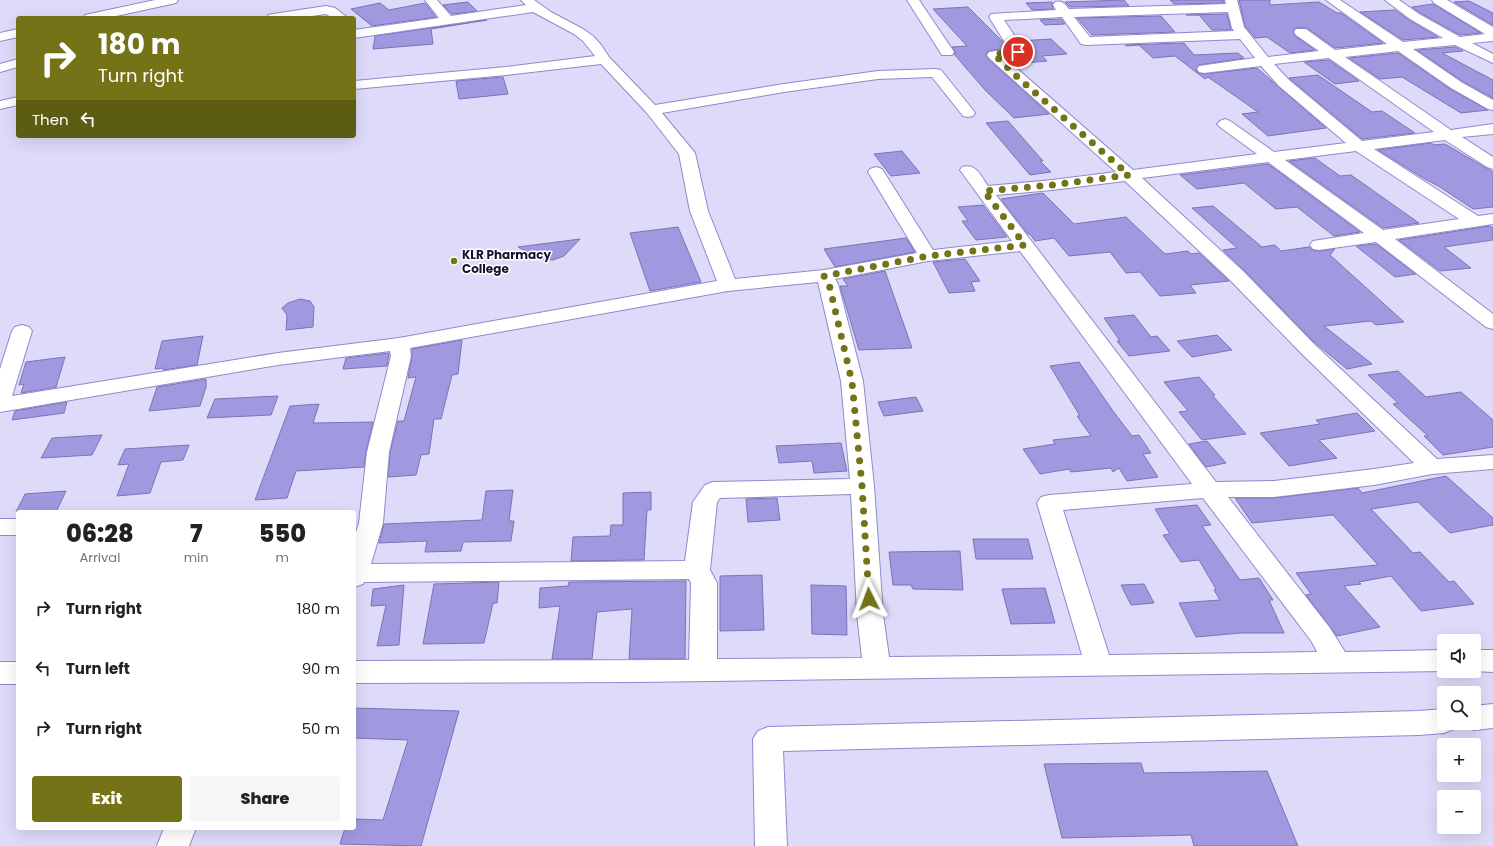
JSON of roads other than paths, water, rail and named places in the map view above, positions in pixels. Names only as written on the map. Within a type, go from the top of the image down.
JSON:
[{"type":"street","points":[[431,0],[446,20]]},
{"type":"street","points":[[913,0],[946,52]]},
{"type":"street","points":[[1332,0],[1456,85],[1493,106]]},
{"type":"street","points":[[1391,0],[1459,41],[1493,59]]},
{"type":"street","points":[[1438,0],[1493,33]]},
{"type":"street","points":[[103,16],[171,3]]},
{"type":"street","points":[[356,32],[446,20],[488,9],[530,4],[579,31],[600,49],[604,59],[652,110],[687,153],[699,211],[728,285]]},
{"type":"street","points":[[1432,467],[1308,349],[1236,276],[1129,175],[1020,80],[994,54],[1018,52],[995,17],[1060,7],[1232,4],[1238,28],[1264,61],[1284,83],[1359,146],[1475,222]]},
{"type":"street","points":[[1060,7],[1086,41],[1244,35]]},
{"type":"street","points":[[285,16],[326,10],[331,11],[339,16]]},
{"type":"street","points":[[1301,32],[1448,135],[1493,164]]},
{"type":"street","points":[[0,37],[16,33]]},
{"type":"street","points":[[1204,69],[1264,61],[1493,37]]},
{"type":"street","points":[[356,85],[506,71],[604,59]]},
{"type":"street","points":[[0,68],[16,64]]},
{"type":"street","points":[[652,110],[784,88],[878,75],[936,73],[968,113]]},
{"type":"street","points":[[0,105],[16,101]]},
{"type":"street","points":[[1225,124],[1380,236],[1493,323]]},
{"type":"street","points":[[984,191],[1052,185],[1269,156],[1493,129]]},
{"type":"street","points":[[968,170],[1209,490],[1321,634],[1337,662]]},
{"type":"street","points":[[876,172],[928,256]]},
{"type":"street","points":[[1319,245],[1493,219]]},
{"type":"street","points":[[22,331],[0,404],[278,359],[399,344],[728,285],[824,276],[928,256],[1025,245]]},
{"type":"street","points":[[824,276],[829,284],[852,382],[862,486],[870,614],[877,668]]},
{"type":"street","points":[[356,572],[371,523],[378,452],[401,356],[399,344]]},
{"type":"street","points":[[1099,665],[1049,503],[1209,490],[1274,489],[1374,478],[1432,467],[1493,462]]},
{"type":"street","points":[[703,670],[704,583],[697,570],[705,502],[713,490],[862,486]]},
{"type":"street","points":[[0,527],[16,527]]},
{"type":"street","points":[[356,575],[697,570]]},
{"type":"street","points":[[1481,661],[1493,660]]},
{"type":"street","points":[[356,672],[703,670],[1437,661]]},
{"type":"street","points":[[0,674],[16,673]]},
{"type":"street","points":[[1481,717],[1493,716]]},
{"type":"street","points":[[771,846],[768,738],[1419,724],[1437,722]]},
{"type":"street","points":[[173,846],[179,830]]},
{"type":"place","name":"KLR Pharmacy College","points":[[454,261]]}]
